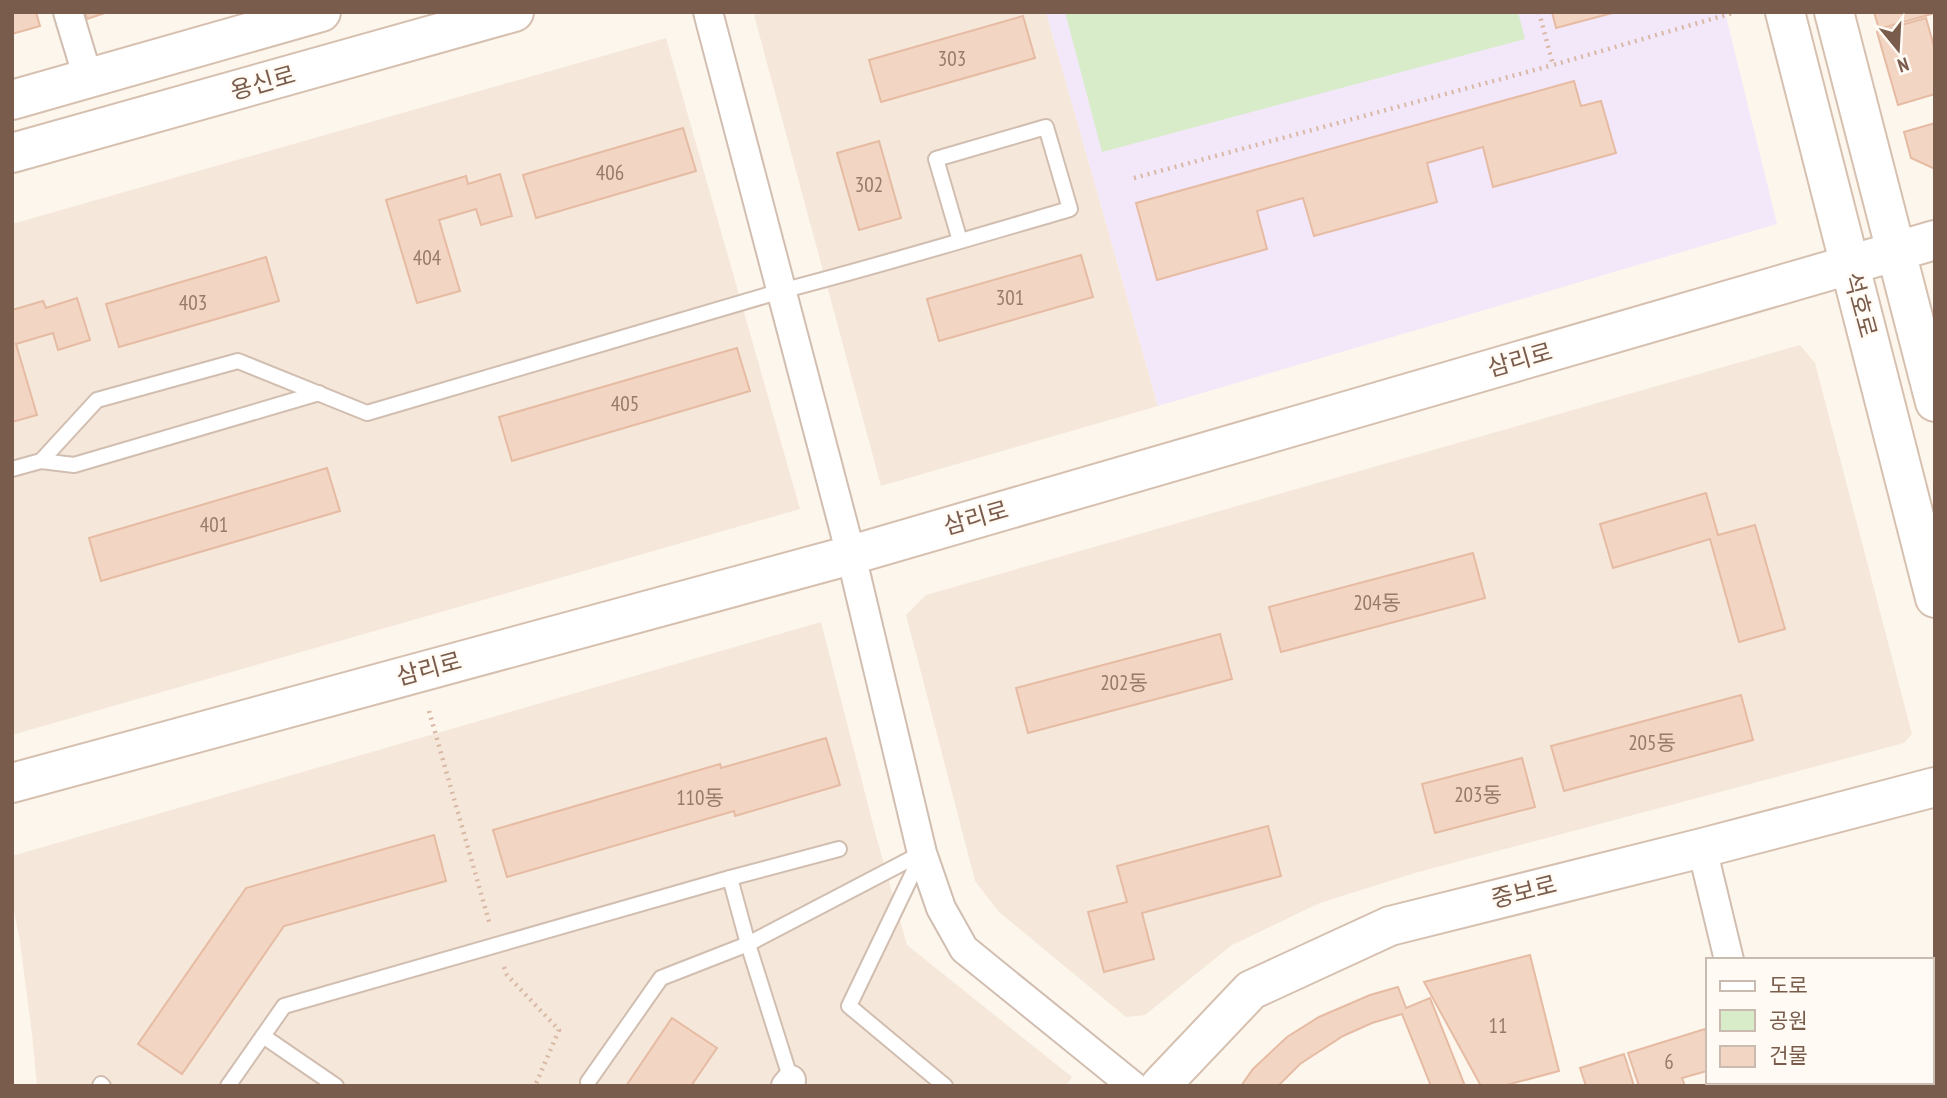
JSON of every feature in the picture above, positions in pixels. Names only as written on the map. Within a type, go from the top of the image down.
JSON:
[{"type":"street","points":[[68,12],[88,78]]},
{"type":"street","points":[[12,100],[321,12]]},
{"type":"street","name":"용신로","points":[[12,153],[514,12]]},
{"type":"street","points":[[708,12],[851,555],[922,853],[941,908],[964,949],[1133,1086]]},
{"type":"street","name":"석호로","points":[[1785,12],[1849,265],[1924,510],[1935,598]]},
{"type":"street","name":"석호로","points":[[1834,12],[1935,402]]},
{"type":"street","name":"삼리로","points":[[12,783],[851,555],[1935,240]]},
{"type":"street","name":"중보로","points":[[1160,1086],[1251,990],[1390,926],[1935,787]]},
{"type":"street","points":[[1702,848],[1729,958]]},
{"type":"lane","points":[[41,461],[97,400],[238,361],[367,412],[781,291],[960,241],[1070,209],[1046,127],[936,159],[960,241]]},
{"type":"lane","points":[[12,469],[41,461],[74,465],[319,393]]},
{"type":"lane","points":[[228,1086],[284,1006],[839,849]]},
{"type":"lane","points":[[588,1082],[660,978],[748,944],[922,853]]},
{"type":"lane","points":[[922,853],[849,1006],[945,1086]]},
{"type":"lane","points":[[730,878],[792,1084]]},
{"type":"lane","points":[[263,1036],[336,1086]]},
{"type":"path","points":[[1539,12],[1553,65]]},
{"type":"path","points":[[1134,178],[1553,65],[1736,12]]},
{"type":"path","points":[[429,710],[507,975],[559,1030],[535,1086]]},
{"type":"shaded area","points":[[761,12],[1046,12],[1158,406],[881,486],[754,15]]},
{"type":"shaded area","points":[[1046,12],[1725,12],[1777,224],[1158,406]]},
{"type":"shaded area","points":[[666,38],[800,509],[12,735],[12,224]]},
{"type":"shaded area","points":[[1800,345],[1815,363],[1912,734],[1904,743],[1415,873],[1320,903],[1232,945],[1145,1015],[1126,1017],[999,912],[975,881],[906,615],[926,595]]},
{"type":"shaded area","points":[[821,622],[907,945],[1072,1077],[1066,1086],[37,1086],[19,935],[12,904],[12,856]]},
{"type":"green space","points":[[1065,12],[1518,12],[1525,39],[1102,152]]},
{"type":"building","points":[[12,12],[36,12],[40,26],[12,34]]},
{"type":"building","points":[[85,12],[108,12],[87,19]]},
{"type":"building","points":[[1552,12],[1616,12],[1556,28]]},
{"type":"building","points":[[1874,12],[1935,12],[1935,13],[1879,29]]},
{"type":"building","points":[[1023,16],[1035,58],[881,102],[869,60]]},
{"type":"building","points":[[1926,18],[1935,50],[1935,94],[1898,105],[1877,32]]},
{"type":"building","points":[[1574,81],[1581,106],[1601,101],[1616,153],[1493,187],[1483,147],[1427,163],[1437,202],[1314,236],[1303,198],[1257,211],[1267,249],[1157,280],[1136,203]]},
{"type":"building","points":[[1935,123],[1935,169],[1911,158],[1904,132]]},
{"type":"building","points":[[683,128],[696,171],[536,218],[523,175]]},
{"type":"building","points":[[879,141],[901,218],[859,230],[837,153]]},
{"type":"building","points":[[500,174],[512,216],[481,225],[476,209],[439,220],[460,291],[417,303],[386,200],[466,176],[468,184]]},
{"type":"building","points":[[1081,255],[1093,297],[939,341],[927,299]]},
{"type":"building","points":[[266,257],[279,301],[119,347],[106,304]]},
{"type":"building","points":[[77,298],[90,340],[58,350],[53,333],[16,344],[37,415],[12,422],[12,310],[43,301],[46,308]]},
{"type":"building","points":[[737,348],[750,391],[512,461],[499,417]]},
{"type":"building","points":[[327,468],[340,511],[101,581],[89,538]]},
{"type":"building","points":[[1706,493],[1718,535],[1755,525],[1785,629],[1739,642],[1710,539],[1613,568],[1600,524]]},
{"type":"building","points":[[1473,553],[1485,598],[1281,652],[1269,607]]},
{"type":"building","points":[[1220,634],[1232,679],[1028,733],[1016,688]]},
{"type":"building","points":[[1741,695],[1753,740],[1564,791],[1551,746]]},
{"type":"building","points":[[826,738],[840,785],[735,816],[734,811],[507,877],[493,830],[720,764],[721,768]]},
{"type":"building","points":[[1522,758],[1535,807],[1435,833],[1422,784]]},
{"type":"building","points":[[1268,826],[1281,876],[1142,913],[1154,959],[1104,972],[1088,912],[1127,902],[1117,866]]},
{"type":"building","points":[[434,835],[446,881],[284,926],[182,1074],[138,1044],[246,888]]},
{"type":"building","points":[[1530,955],[1559,1071],[1503,1086],[1481,1086],[1424,982]]},
{"type":"building","points":[[1398,987],[1406,1008],[1430,998],[1465,1086],[1431,1086],[1402,1014],[1343,1036],[1300,1064],[1278,1086],[1241,1086],[1253,1069],[1287,1037],[1319,1017],[1370,995]]},
{"type":"building","points":[[672,1018],[717,1048],[691,1086],[626,1086]]},
{"type":"building","points":[[1705,1029],[1706,1032],[1706,1071],[1682,1078],[1685,1086],[1639,1086],[1628,1053]]},
{"type":"building","points":[[1624,1054],[1634,1086],[1586,1086],[1580,1068]]}]
